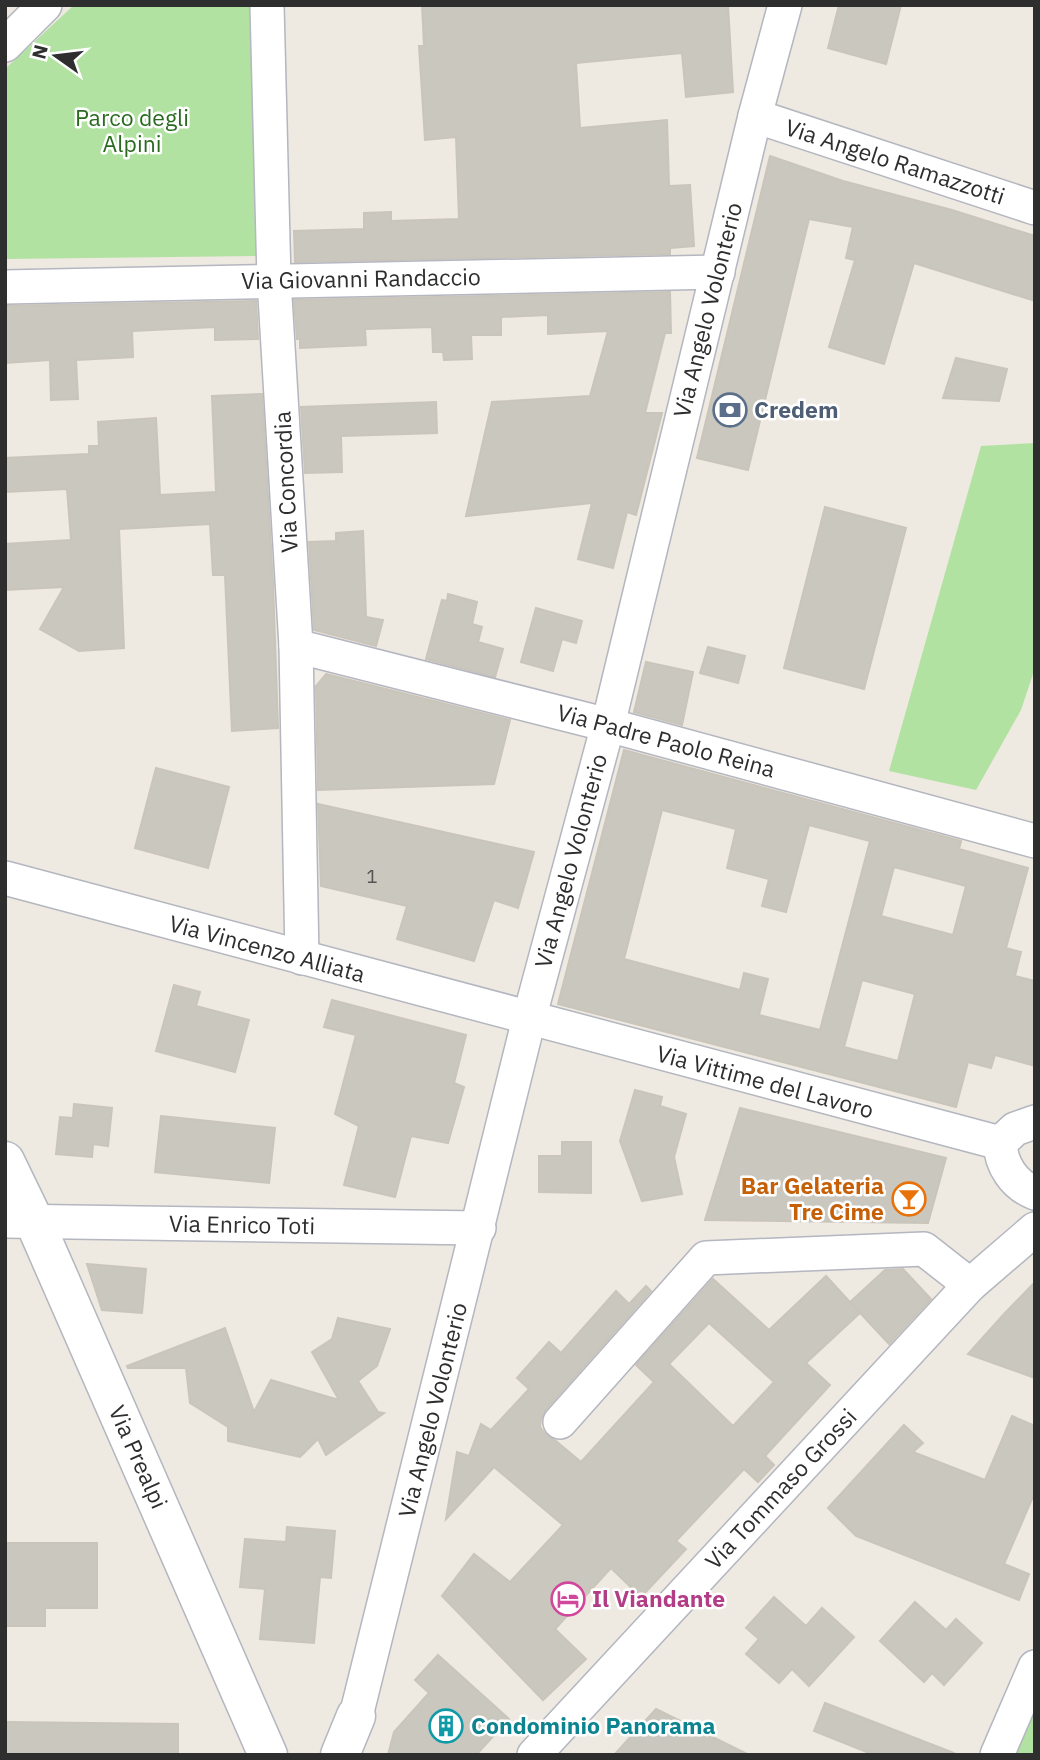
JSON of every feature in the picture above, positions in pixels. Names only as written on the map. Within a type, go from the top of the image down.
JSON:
[{"type":"street","points":[[5,45],[46,5]]},
{"type":"street","name":"Via Concordia","points":[[267,5],[274,280],[296,646],[302,958]]},
{"type":"street","name":"Via Angelo Volonterio","points":[[340,1755],[356,1716],[529,1019],[608,725],[755,116],[785,5]]},
{"type":"street","name":"Via Angelo Ramazzotti","points":[[755,116],[1035,208]]},
{"type":"street","name":"Via Giovanni Randaccio","points":[[5,287],[718,272]]},
{"type":"street","name":"Via Padre Paolo Reina","points":[[296,646],[608,725],[1035,841]]},
{"type":"street","name":"Via Vincenzo Alliata","points":[[5,878],[529,1019]]},
{"type":"street","name":"Via Vittime del Lavoro","points":[[529,1019],[1000,1143]]},
{"type":"street","points":[[1035,1122],[1014,1129],[1000,1143],[1001,1155],[1008,1170],[1024,1189],[1035,1193]]},
{"type":"street","name":"Via Prealpi","points":[[5,1161],[20,1222],[268,1755]]},
{"type":"street","name":"Via Enrico Toti","points":[[20,1222],[479,1228]]},
{"type":"street","name":"Via Tommaso Grossi","points":[[534,1755],[970,1286],[1035,1229]]},
{"type":"street","points":[[560,1422],[706,1258],[924,1249],[970,1286]]},
{"type":"street","points":[[997,1755],[1035,1667]]},
{"type":"street","name":"Via Angelo Volonterio","points":[[356,1716],[356,1755]]},
{"type":"green space","name":"Parco degli Alpini","points":[[74,5],[250,5],[264,256],[5,259],[5,69]]},
{"type":"green space","points":[[1035,443],[1035,668],[1021,710],[976,790],[889,771],[981,446]]},
{"type":"green space","points":[[1035,1692],[1035,1755],[1010,1755]]},
{"type":"building","points":[[422,5],[728,5],[733,92],[686,97],[682,53],[576,63],[580,128],[667,120],[669,186],[690,185],[694,246],[670,248],[670,254],[295,262],[294,231],[364,229],[364,213],[391,212],[391,221],[459,219],[456,137],[425,140],[419,46],[424,46]]},
{"type":"building","points":[[839,5],[901,5],[886,64],[828,48]]},
{"type":"building","points":[[770,156],[843,181],[952,210],[1035,236],[1035,301],[914,263],[884,364],[829,347],[855,260],[846,258],[853,227],[809,219],[748,470],[697,458]]},
{"type":"building","points":[[670,292],[671,333],[665,333],[645,413],[662,413],[636,515],[627,512],[613,568],[578,559],[592,503],[466,516],[492,402],[590,396],[608,331],[548,334],[548,315],[501,317],[501,335],[471,335],[472,359],[444,360],[443,352],[433,352],[432,327],[365,329],[366,345],[300,348],[294,300]]},
{"type":"building","points":[[256,301],[258,339],[215,340],[215,327],[132,331],[133,357],[76,360],[78,399],[51,400],[50,360],[5,363],[5,306]]},
{"type":"building","points":[[956,358],[1007,369],[999,401],[943,398]]},
{"type":"building","points":[[262,394],[278,728],[232,731],[225,575],[213,575],[210,524],[119,529],[124,648],[79,651],[40,629],[64,587],[5,590],[5,544],[71,540],[67,489],[5,492],[5,458],[89,454],[89,446],[99,446],[98,422],[156,418],[160,495],[216,492],[212,396]]},
{"type":"building","points":[[436,402],[437,433],[341,436],[342,472],[305,473],[301,407]]},
{"type":"building","points":[[825,507],[906,528],[864,689],[784,668]]},
{"type":"building","points":[[363,531],[366,617],[383,620],[376,646],[314,630],[309,542],[336,541],[336,533]]},
{"type":"building","points":[[448,594],[477,602],[472,624],[482,627],[478,642],[503,649],[495,677],[426,659],[442,600],[447,601]]},
{"type":"building","points":[[536,608],[582,621],[576,643],[562,639],[553,671],[521,662]]},
{"type":"building","points":[[708,647],[745,656],[738,683],[700,673]]},
{"type":"building","points":[[646,662],[693,672],[682,725],[634,712]]},
{"type":"building","points":[[326,674],[510,720],[494,784],[318,790],[316,686]]},
{"type":"building","points":[[624,750],[961,841],[959,849],[1028,868],[1006,948],[1021,952],[1015,976],[1035,981],[1035,1066],[995,1055],[991,1068],[968,1062],[956,1107],[558,1004]],"holes":[[[662,810],[736,829],[727,868],[769,879],[762,906],[786,912],[809,825],[870,841],[820,1030],[759,1015],[768,979],[744,973],[740,990],[624,959]],[[894,867],[966,886],[953,935],[881,916]],[[862,980],[915,994],[898,1061],[844,1047]]]},
{"type":"building","points":[[156,768],[229,787],[208,868],[135,848]]},
{"type":"building","points":[[318,804],[534,852],[518,908],[494,900],[474,961],[397,939],[407,906],[321,886]]},
{"type":"building","points":[[174,985],[200,992],[196,1006],[249,1020],[235,1072],[156,1051]]},
{"type":"building","points":[[332,1000],[466,1035],[454,1083],[464,1087],[448,1143],[411,1136],[395,1197],[344,1185],[359,1126],[335,1114],[356,1035],[324,1027]]},
{"type":"building","points":[[635,1090],[662,1097],[660,1106],[686,1114],[674,1157],[682,1194],[642,1201],[620,1141]]},
{"type":"building","points":[[74,1104],[112,1108],[108,1146],[93,1144],[92,1157],[56,1154],[60,1117],[73,1118]]},
{"type":"building","points":[[740,1108],[946,1158],[928,1223],[705,1220]]},
{"type":"building","points":[[161,1116],[275,1128],[269,1183],[155,1172]]},
{"type":"building","points":[[562,1142],[591,1142],[591,1193],[539,1192],[539,1156],[562,1156]]},
{"type":"building","points":[[87,1264],[146,1269],[142,1313],[102,1310]]},
{"type":"building","points":[[903,1269],[931,1299],[889,1344],[850,1302],[885,1270]]},
{"type":"building","points":[[826,1276],[860,1313],[806,1363],[830,1385],[765,1456],[774,1465],[758,1482],[744,1469],[676,1541],[686,1549],[641,1597],[611,1568],[555,1629],[586,1659],[543,1700],[442,1596],[474,1554],[510,1582],[563,1525],[494,1467],[446,1519],[457,1452],[469,1456],[481,1424],[491,1430],[529,1389],[517,1378],[549,1342],[561,1353],[616,1291],[629,1304],[646,1286],[651,1291],[546,1409],[541,1419],[540,1427],[547,1436],[581,1462],[654,1382],[636,1365],[713,1279],[769,1330]],"holes":[[[709,1323],[774,1382],[733,1426],[669,1364]]]},
{"type":"building","points":[[1035,1282],[1035,1378],[968,1354],[1004,1314]]},
{"type":"building","points":[[338,1318],[390,1329],[377,1366],[358,1381],[378,1412],[384,1413],[326,1455],[318,1439],[300,1457],[228,1441],[228,1427],[190,1403],[186,1368],[127,1366],[225,1328],[254,1412],[271,1380],[339,1400],[312,1352],[332,1339]]},
{"type":"building","points":[[1012,1416],[1035,1426],[1035,1492],[1004,1564],[1029,1574],[1019,1600],[856,1536],[828,1508],[904,1425],[923,1443],[913,1452],[985,1480]]},
{"type":"building","points":[[287,1527],[335,1531],[331,1578],[320,1577],[314,1643],[260,1639],[265,1589],[240,1587],[245,1539],[286,1542]]},
{"type":"building","points":[[5,1543],[97,1543],[97,1608],[45,1608],[45,1626],[5,1626]]},
{"type":"building","points":[[774,1597],[806,1626],[822,1608],[854,1637],[809,1686],[792,1669],[779,1683],[746,1654],[759,1639],[746,1628]]},
{"type":"building","points":[[915,1602],[946,1630],[956,1619],[982,1643],[944,1685],[932,1673],[924,1682],[880,1641]]},
{"type":"building","points":[[438,1655],[509,1719],[476,1755],[388,1755],[394,1732],[429,1693],[415,1680]]},
{"type":"building","points":[[825,1703],[954,1753],[874,1755],[814,1731]]},
{"type":"building","points":[[656,1709],[749,1755],[614,1755]]},
{"type":"building","points":[[5,1722],[178,1724],[178,1755],[5,1755]]},
{"type":"place","name":"Credem","points":[[730,410]]},
{"type":"place","name":"Bar Gelateria Tre Cime","points":[[909,1199]]},
{"type":"place","name":"Il Viandante","points":[[568,1599]]},
{"type":"place","name":"Condominio Panorama","points":[[446,1726]]}]
